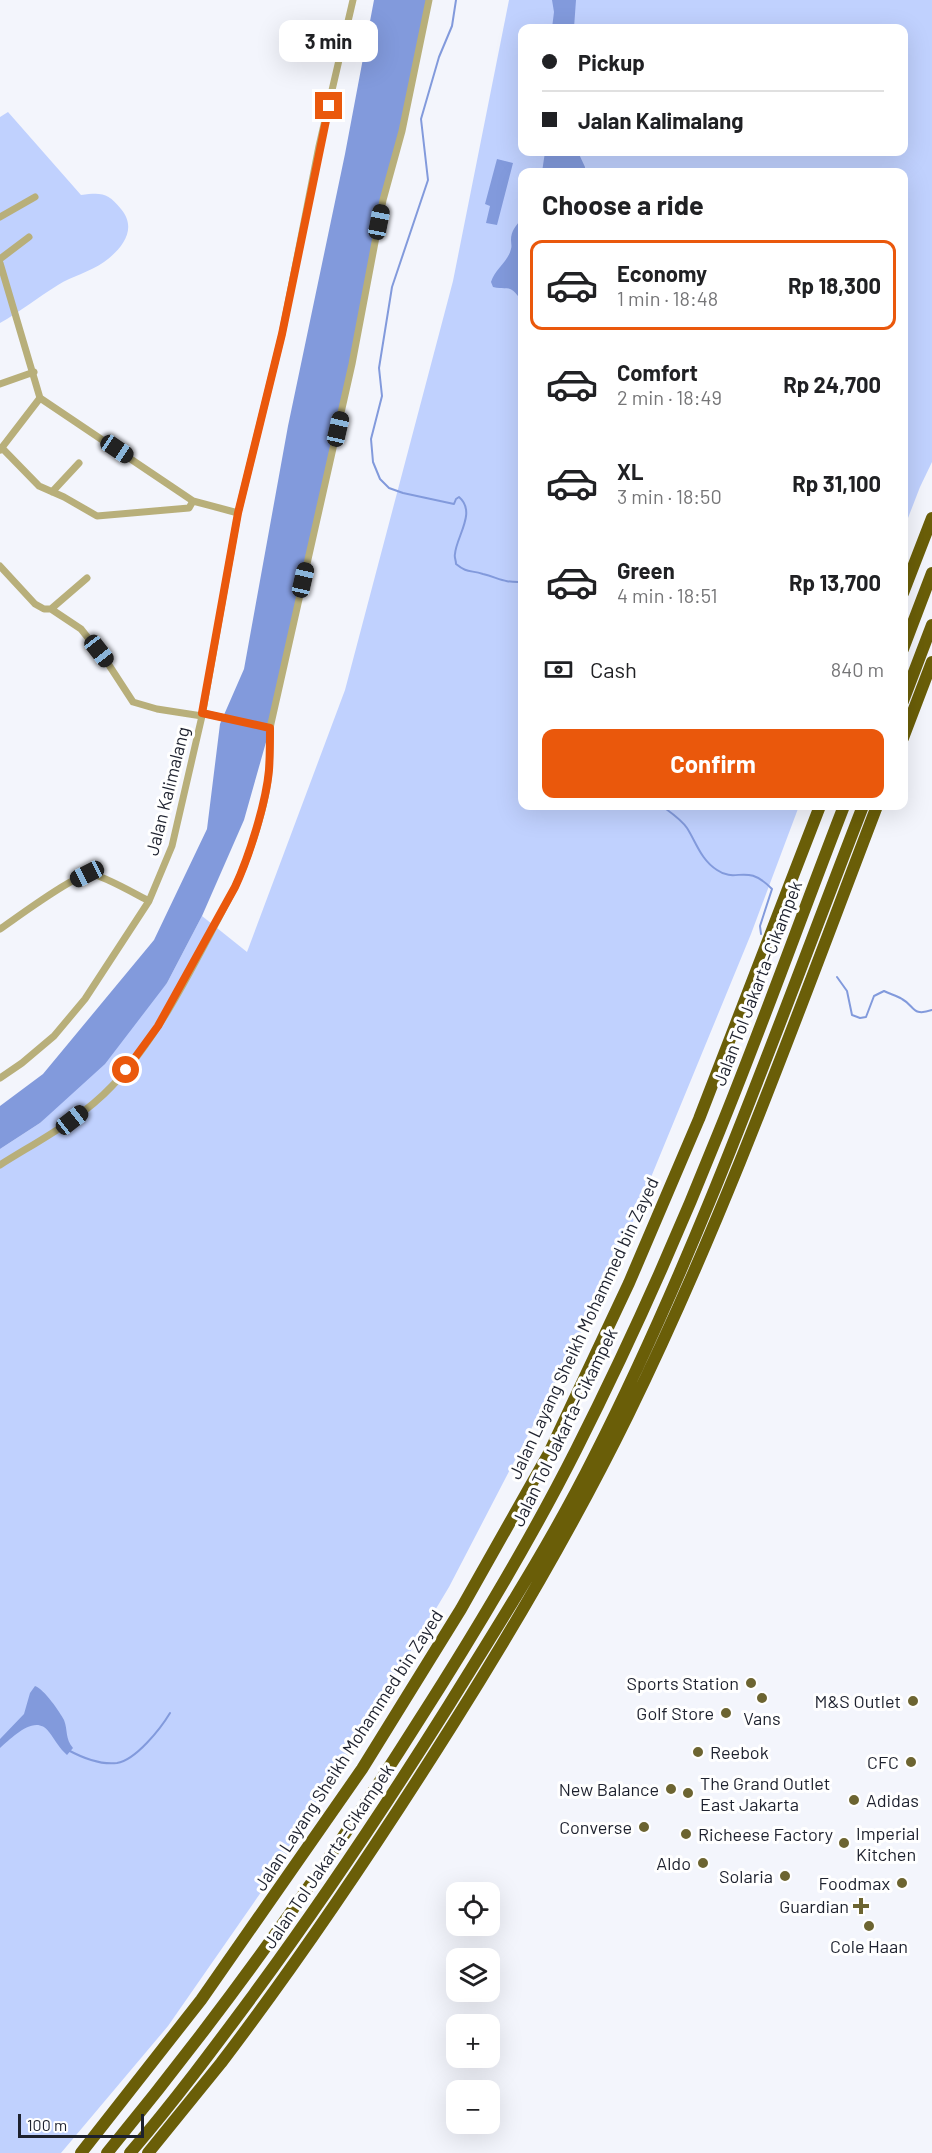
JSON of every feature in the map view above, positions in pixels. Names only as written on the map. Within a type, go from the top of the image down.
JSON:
[{"type":"highway","points":[[908,580],[932,518]]},
{"type":"highway","points":[[908,636],[932,573]]},
{"type":"highway","points":[[908,688],[932,625]]},
{"type":"highway","points":[[908,725],[932,662]]},
{"type":"highway","name":"Jalan Layang Sheikh Mohammed bin Zayed","points":[[81,2153],[201,2000],[362,1769],[461,1609],[549,1453],[628,1283],[699,1119],[818,810]]},
{"type":"highway","name":"Jalan Tol Jakarta–Cikampek","points":[[107,2153],[234,1991],[332,1854],[458,1660],[527,1542],[593,1414],[696,1188],[842,810]]},
{"type":"highway","name":"Jalan Tol Jakarta–Cikampek","points":[[130,2153],[233,2022],[309,1919],[368,1833],[478,1659],[558,1526],[616,1413],[696,1234],[861,810]]},
{"type":"highway","points":[[148,2153],[220,2064],[347,1887],[493,1660],[559,1548],[628,1414],[692,1277],[754,1127],[875,810]]},
{"type":"street","name":"Jalan Kalimalang","points":[[0,1078],[54,1036],[86,999],[149,901],[172,846],[202,714],[238,513],[282,334],[319,146],[353,0]]},
{"type":"street","points":[[0,1166],[72,1120],[112,1087],[133,1062],[158,1026],[244,867],[267,790],[269,769],[266,727],[352,364],[383,200],[402,131],[429,0]]},
{"type":"street","points":[[0,217],[35,197]]},
{"type":"street","points":[[29,237],[0,261],[40,398],[193,501],[238,513]]},
{"type":"street","points":[[0,384],[33,372]]},
{"type":"street","points":[[40,398],[1,449],[39,486],[97,516],[189,507],[193,501]]},
{"type":"street","points":[[52,492],[79,463]]},
{"type":"street","points":[[0,566],[35,604],[44,609],[51,609],[81,629],[107,662],[133,702],[157,709],[211,715],[266,727]]},
{"type":"street","points":[[51,609],[87,578]]},
{"type":"street","points":[[0,929],[64,885],[87,874],[97,876],[149,901]]},
{"type":"shaded area","points":[[374,0],[429,0],[270,728],[244,820],[202,916],[167,983],[105,1064],[40,1123],[0,1149],[0,1106],[43,1074],[154,940],[207,829],[220,724],[244,669],[288,426],[345,154]]},
{"type":"shaded area","points":[[509,0],[932,0],[932,462],[908,518],[908,168],[518,168],[518,810],[798,810],[751,934],[610,1277],[449,1587],[298,1839],[168,2026],[61,2153],[0,2153],[0,1149],[40,1123],[167,983],[202,916],[247,952],[345,690],[453,281]]},
{"type":"shaded area","points":[[552,0],[576,0],[574,24],[552,24]]},
{"type":"shaded area","points":[[8,112],[81,195],[104,195],[116,204],[126,216],[128,231],[122,245],[104,262],[58,285],[0,323],[0,117]]},
{"type":"shaded area","points":[[544,156],[580,156],[585,167],[585,168],[543,168]]},
{"type":"shaded area","points":[[497,159],[513,163],[497,225],[486,223],[490,206],[485,204]]},
{"type":"shaded area","points":[[518,224],[518,296],[512,290],[493,287],[491,282],[509,254],[512,234]]},
{"type":"shaded area","points":[[35,1686],[47,1696],[64,1720],[73,1748],[67,1755],[49,1732],[37,1725],[24,1729],[0,1748],[0,1739],[24,1714],[30,1693]]},
{"type":"waterway","points":[[456,0],[452,26],[439,57],[421,119],[428,180],[392,287],[379,368],[382,396],[371,439],[373,462],[380,479],[389,488],[454,504],[459,497],[464,503],[466,517],[456,547],[456,564],[466,570],[518,582]]},
{"type":"waterway","points":[[667,810],[685,825],[711,866],[724,874],[755,877],[772,889],[760,926],[761,934]]},
{"type":"waterway","points":[[837,977],[847,991],[852,1015],[860,1018],[866,1017],[874,996],[884,991],[902,999],[914,1010],[921,1012],[932,1010]]},
{"type":"waterway","points":[[68,1750],[98,1762],[124,1761],[140,1750],[161,1727],[170,1713]]},
{"type":"place","name":"Sports Station","points":[[751,1683]]},
{"type":"place","name":"Vans","points":[[762,1698]]},
{"type":"place","name":"M&S Outlet","points":[[913,1701]]},
{"type":"place","name":"Golf Store","points":[[726,1713]]},
{"type":"place","name":"Reebok","points":[[698,1752]]},
{"type":"place","name":"CFC","points":[[911,1762]]},
{"type":"place","name":"New Balance","points":[[671,1789]]},
{"type":"place","name":"The Grand Outlet East Jakarta","points":[[688,1793]]},
{"type":"place","name":"Adidas","points":[[854,1800]]},
{"type":"place","name":"Converse","points":[[644,1827]]},
{"type":"place","name":"Richeese Factory","points":[[686,1834]]},
{"type":"place","name":"Imperial Kitchen","points":[[844,1843]]},
{"type":"place","name":"Aldo","points":[[703,1863]]},
{"type":"place","name":"Solaria","points":[[785,1876]]},
{"type":"place","name":"Foodmax","points":[[902,1883]]},
{"type":"place","name":"Guardian","points":[[861,1906]]},
{"type":"place","name":"Cole Haan","points":[[869,1926]]},
{"type":"route","points":[[126,1070],[158,1026],[235,887],[244,867],[267,790],[270,728],[202,713],[238,513],[282,334],[329,106]]}]
